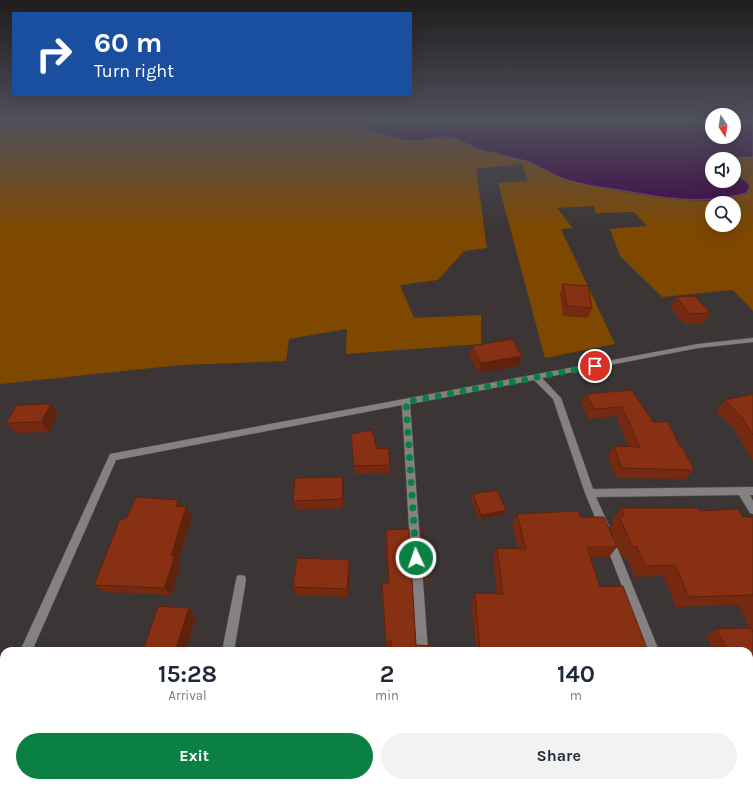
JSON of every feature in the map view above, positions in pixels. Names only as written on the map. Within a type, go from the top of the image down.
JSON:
[{"type":"street","points":[[28,647],[113,457],[698,346],[753,340]]},
{"type":"street","points":[[536,376],[557,398],[590,493],[652,647]]},
{"type":"street","points":[[406,402],[422,647]]},
{"type":"street","points":[[742,491],[753,510]]},
{"type":"street","points":[[590,493],[753,491]]},
{"type":"street","points":[[229,647],[242,580]]},
{"type":"shaded area","points":[[0,157],[508,157],[530,162],[559,177],[606,189],[678,199],[705,201],[705,232],[741,232],[741,196],[733,196],[749,183],[741,177],[741,157],[753,157],[753,311],[733,290],[662,297],[620,256],[610,229],[647,226],[634,212],[596,213],[594,206],[557,208],[573,228],[561,229],[615,344],[545,358],[498,183],[528,181],[522,164],[476,169],[487,248],[464,251],[438,280],[400,285],[414,318],[481,315],[481,344],[346,354],[347,329],[289,339],[286,361],[181,365],[0,384]]},
{"type":"shaded area","points":[[508,157],[705,157],[705,188],[741,188],[741,178],[750,186],[746,193],[732,196],[705,196],[705,199],[679,199],[596,186],[559,177],[530,162]]},
{"type":"building","points":[[563,284],[588,286],[592,308],[567,306]]},
{"type":"building","points":[[695,296],[710,313],[690,314],[676,297]]},
{"type":"building","points":[[512,339],[522,356],[481,363],[472,346]]},
{"type":"building","points":[[632,390],[653,422],[668,422],[694,470],[622,468],[614,446],[640,447],[622,407],[594,409],[586,394]]},
{"type":"building","points":[[753,394],[753,435],[743,419],[725,400]]},
{"type":"building","points":[[51,404],[41,422],[6,423],[17,405]]},
{"type":"building","points":[[372,430],[377,449],[388,448],[390,465],[354,466],[351,434]]},
{"type":"building","points":[[343,477],[342,499],[293,501],[295,478]]},
{"type":"building","points":[[497,490],[506,510],[481,515],[473,494]]},
{"type":"building","points":[[136,497],[178,500],[176,506],[186,507],[171,556],[175,556],[164,588],[94,585],[120,519],[126,519]]},
{"type":"building","points":[[621,508],[699,508],[700,511],[738,509],[743,517],[753,517],[753,595],[689,597],[675,565],[645,566],[637,547],[632,546],[619,516],[624,516]]},
{"type":"building","points":[[578,511],[580,517],[604,517],[617,547],[587,547],[600,587],[623,586],[646,647],[480,647],[475,593],[503,594],[497,548],[526,549],[517,514]]},
{"type":"building","points":[[409,529],[416,645],[431,647],[391,647],[391,641],[386,642],[382,583],[389,583],[386,530]]},
{"type":"building","points":[[423,529],[428,576],[426,576]]},
{"type":"building","points":[[297,558],[349,560],[347,589],[293,587]]},
{"type":"building","points":[[158,606],[189,608],[176,647],[144,647]]},
{"type":"building","points":[[751,628],[753,632],[753,647],[725,647],[717,629]]},
{"type":"route","points":[[416,558],[406,402],[536,376],[595,366]]}]
